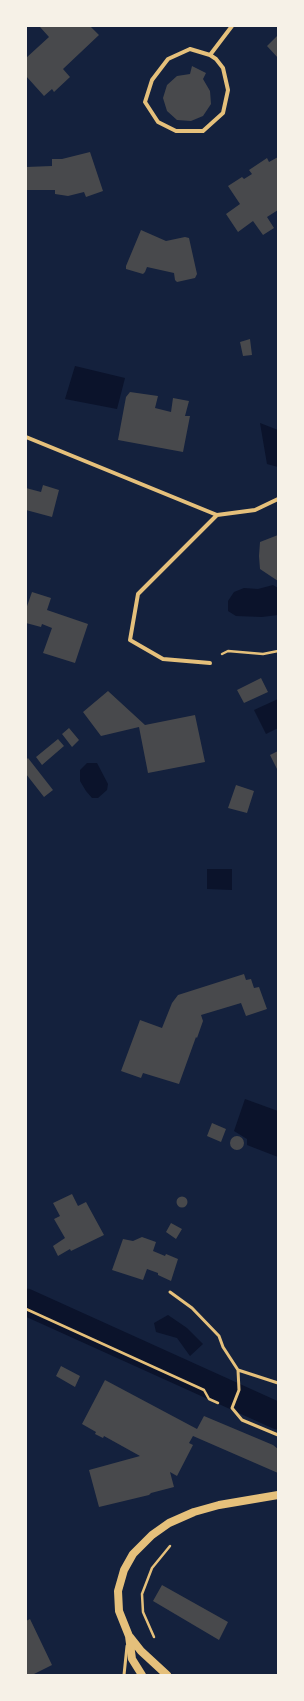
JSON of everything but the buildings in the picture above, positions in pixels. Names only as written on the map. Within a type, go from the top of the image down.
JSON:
[{"type":"main road","points":[[142,1675],[132,1659],[129,1636],[119,1611],[118,1591],[124,1570],[133,1554],[152,1535],[170,1523],[194,1512],[219,1505],[278,1495]]},
{"type":"main road","points":[[129,1636],[141,1651],[167,1675]]},
{"type":"street","points":[[210,55],[232,26]]},
{"type":"street","points":[[190,49],[210,55],[223,68],[228,90],[223,113],[203,131],[176,131],[158,122],[145,102],[152,80],[168,59],[190,49]]},
{"type":"street","points":[[26,437],[217,515],[256,510],[278,499]]},
{"type":"street","points":[[210,663],[163,660],[130,640],[138,594],[217,515]]},
{"type":"lane","points":[[170,1292],[192,1308],[219,1336],[223,1347],[238,1370],[239,1390],[233,1406],[242,1420],[278,1435]]},
{"type":"lane","points":[[238,1370],[278,1383]]},
{"type":"lane","points":[[124,1675],[129,1636]]},
{"type":"path","points":[[210,663],[228,650],[263,654],[278,651]]},
{"type":"path","points":[[26,1309],[204,1390],[209,1400],[233,1406]]},
{"type":"path","points":[[155,1640],[143,1612],[142,1594],[152,1568],[171,1545]]},
{"type":"water","points":[[75,366],[125,378],[117,409],[65,399]]},
{"type":"water","points":[[260,423],[278,430],[278,467],[267,464]]},
{"type":"water","points":[[273,585],[278,588],[278,615],[262,617],[236,616],[228,611],[228,601],[234,592],[244,588],[258,589]]},
{"type":"water","points":[[278,699],[278,728],[266,734],[254,710]]},
{"type":"water","points":[[87,763],[97,763],[108,784],[107,790],[98,798],[92,798],[80,781],[80,770]]},
{"type":"water","points":[[207,869],[232,869],[232,890],[207,889]]},
{"type":"water","points":[[245,1099],[278,1111],[278,1157],[247,1145],[247,1139],[234,1131]]},
{"type":"water","points":[[168,1315],[187,1328],[203,1344],[190,1356],[177,1338],[156,1332],[154,1323]]},
{"type":"waterway","points":[[26,1302],[278,1416]]}]
